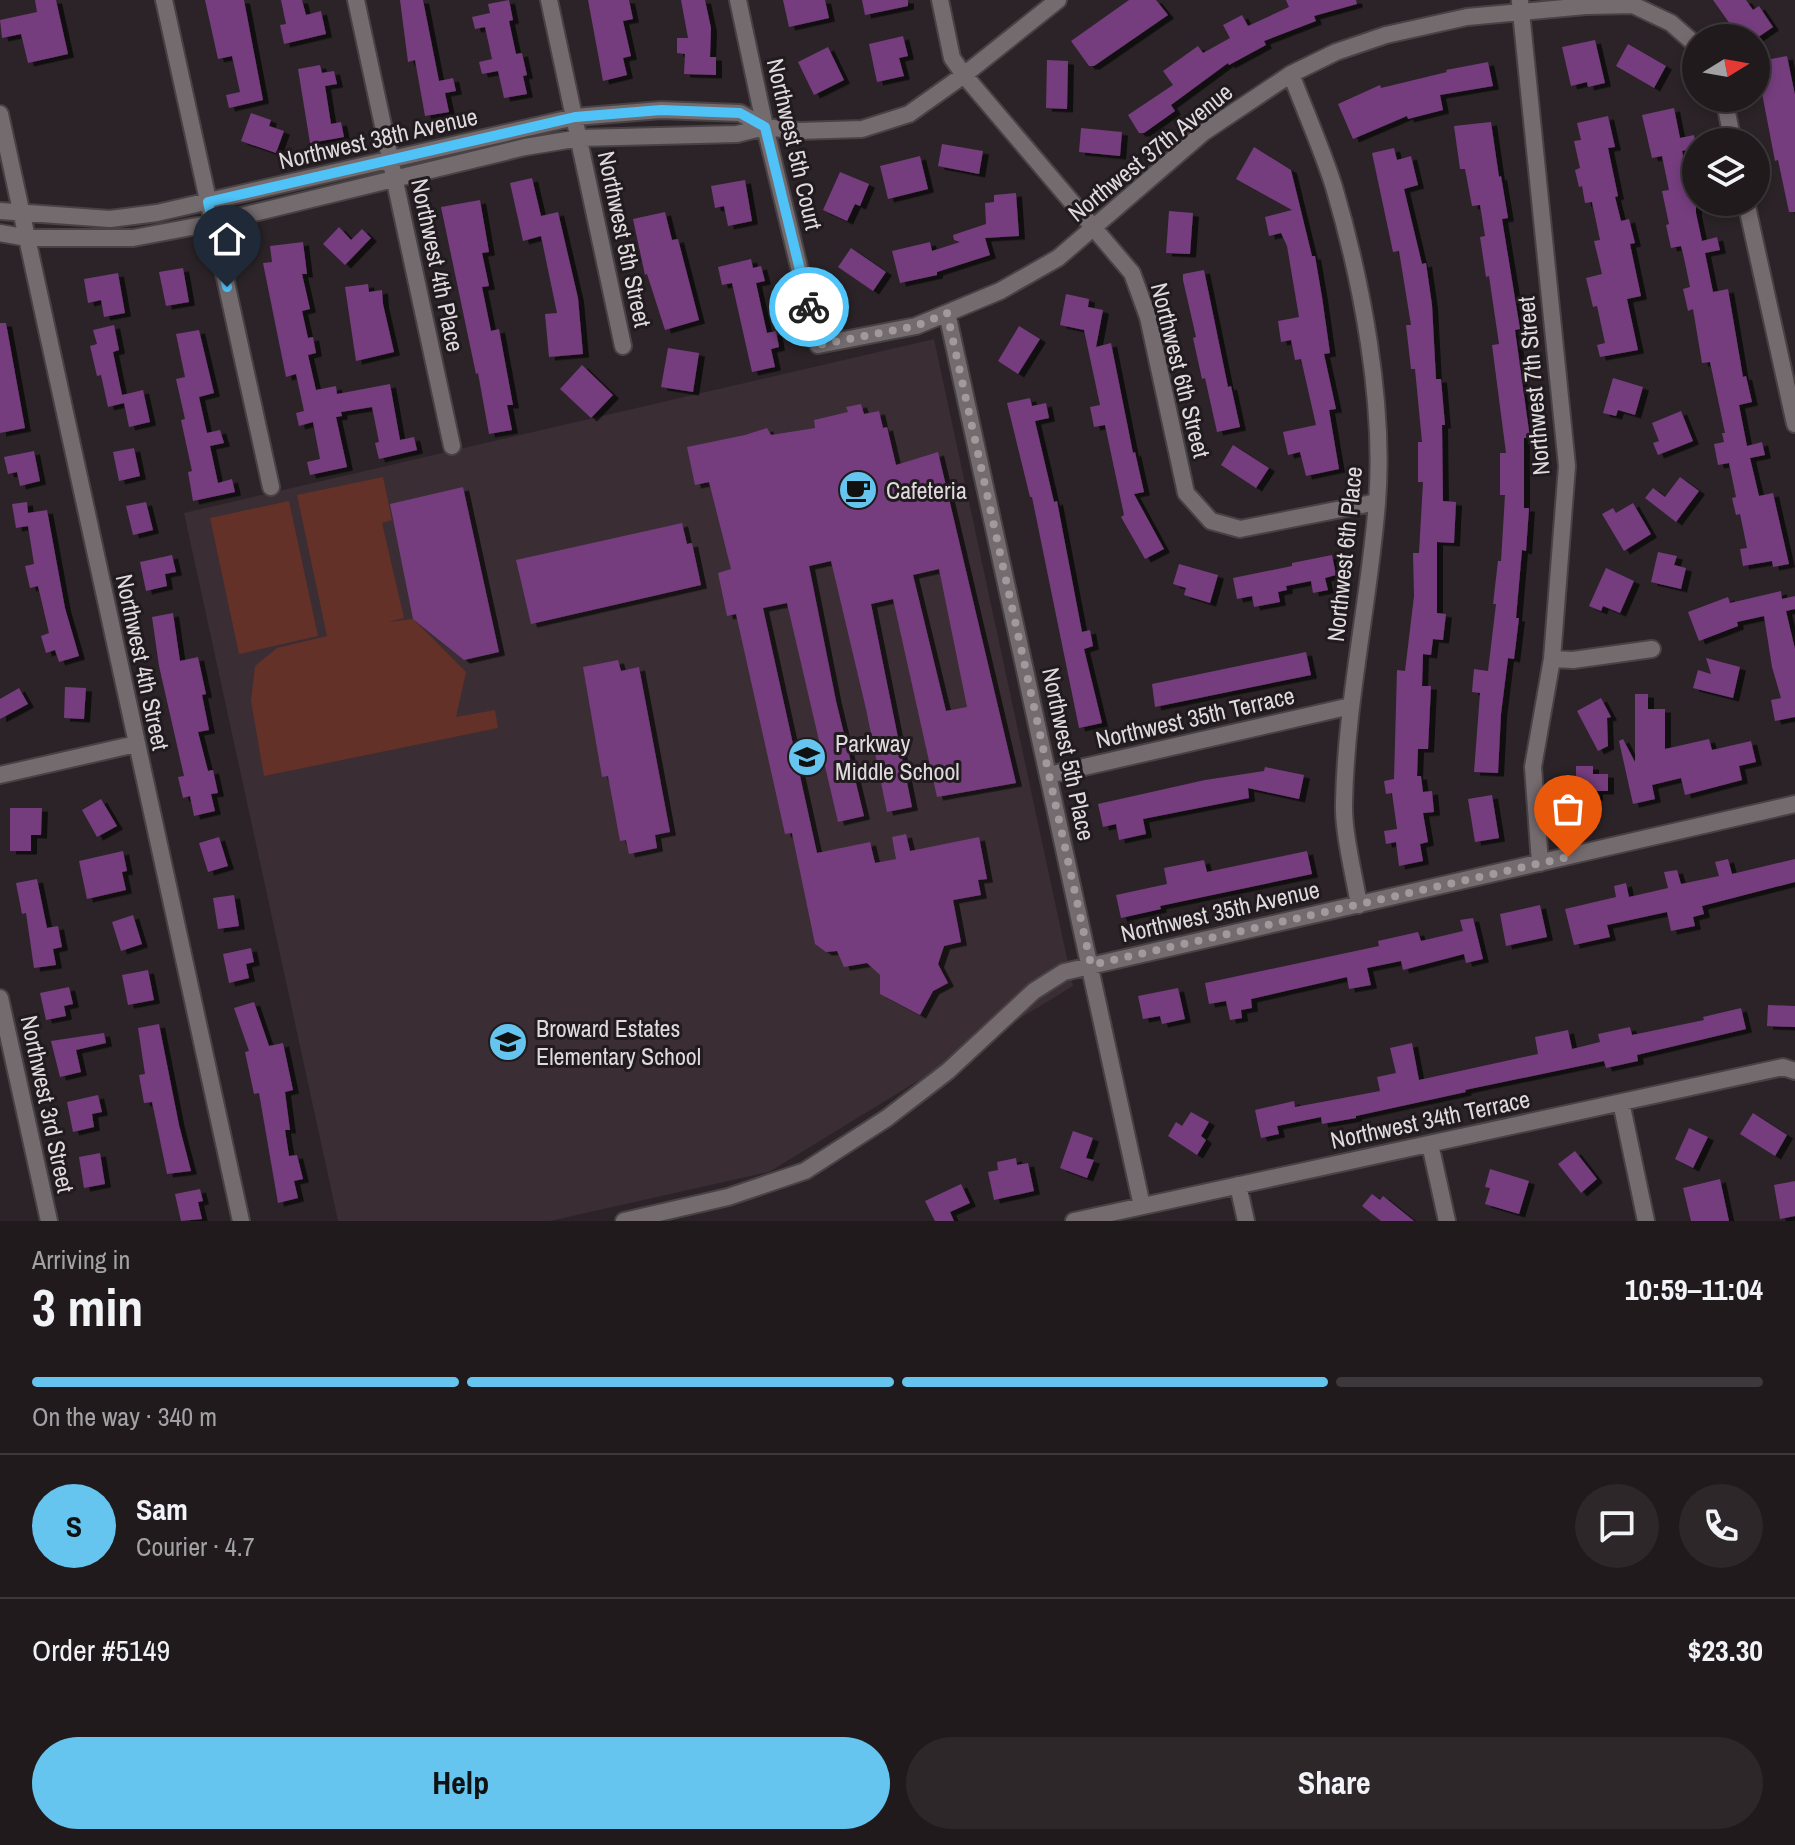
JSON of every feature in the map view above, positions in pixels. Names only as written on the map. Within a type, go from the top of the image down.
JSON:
[{"type":"street","points":[[164,0],[271,487]]},
{"type":"street","name":"Northwest 4th Place","points":[[356,0],[452,446]]},
{"type":"street","name":"Northwest 5th Street","points":[[549,0],[623,346]]},
{"type":"street","name":"Northwest 5th Court","points":[[738,0],[818,345]]},
{"type":"street","name":"Northwest 6th Street","points":[[940,0],[952,58],[1132,273],[1148,317],[1186,493],[1211,521],[1240,529],[1377,502]]},
{"type":"street","name":"Northwest 38th Avenue","points":[[0,233],[28,238],[133,238],[213,223],[525,147],[580,138],[737,134],[765,127],[799,131],[862,129],[909,114],[964,75],[1058,0]]},
{"type":"street","name":"Northwest 37th Avenue","points":[[818,345],[916,326],[1000,291],[1046,264],[1093,228],[1204,132],[1291,74],[1336,52],[1386,35],[1520,5],[1633,5],[1671,23],[1682,33]]},
{"type":"street","name":"Northwest 7th Street","points":[[1520,5],[1567,466],[1552,659],[1533,767],[1540,863]]},
{"type":"street","name":"Northwest 6th Place","points":[[1291,74],[1333,186],[1358,286],[1374,387],[1378,447],[1377,502],[1351,706],[1343,807],[1359,905]]},
{"type":"street","name":"Northwest 38th Avenue","points":[[0,211],[110,219],[157,213],[575,117],[661,110],[740,113],[765,127]]},
{"type":"street","name":"Northwest 4th Street","points":[[0,114],[241,1221]]},
{"type":"street","points":[[1749,216],[1795,424]]},
{"type":"street","name":"Northwest 5th Place","points":[[947,313],[1142,1206]]},
{"type":"street","points":[[1552,659],[1573,660],[1652,649]]},
{"type":"street","name":"Northwest 35th Terrace","points":[[1049,775],[1351,706]]},
{"type":"street","points":[[0,775],[136,744]]},
{"type":"street","name":"Northwest 35th Avenue","points":[[624,1221],[728,1197],[805,1171],[887,1118],[948,1071],[1034,991],[1064,972],[1795,804]]},
{"type":"street","name":"Northwest 3rd Street","points":[[0,998],[49,1221]]},
{"type":"street","name":"Northwest 34th Terrace","points":[[1074,1221],[1783,1067],[1795,1071]]},
{"type":"street","points":[[1621,1102],[1646,1221]]},
{"type":"street","points":[[1430,1144],[1447,1221]]},
{"type":"street","points":[[1238,1185],[1246,1221]]},
{"type":"shaded area","name":"Parkway Middle School","points":[[934,339],[1073,986],[769,1172],[550,1221],[338,1221],[184,513]]},
{"type":"shaded area","points":[[383,477],[392,520],[382,523],[404,618],[388,622],[413,619],[466,672],[456,717],[495,710],[498,728],[264,776],[251,701],[255,666],[277,648],[327,636],[297,495]]},
{"type":"shaded area","points":[[289,501],[318,636],[239,654],[210,518]]},
{"type":"building","points":[[35,0],[56,0],[68,54],[28,63],[21,34],[2,38],[0,20],[37,12]]},
{"type":"building","points":[[205,0],[244,0],[263,100],[229,108],[226,95],[240,92],[232,56],[218,59]]},
{"type":"building","points":[[281,0],[302,0],[306,15],[321,11],[326,34],[284,44],[280,25],[286,24]]},
{"type":"building","points":[[400,0],[423,0],[439,81],[453,78],[456,91],[445,93],[449,112],[425,116],[415,60],[408,62]]},
{"type":"building","points":[[509,0],[513,20],[509,21],[516,54],[522,53],[527,94],[504,98],[498,71],[482,74],[479,62],[492,59],[485,27],[475,29],[472,17],[490,13],[488,4]]},
{"type":"building","points":[[588,0],[629,0],[633,19],[623,21],[631,56],[623,58],[627,75],[603,81]]},
{"type":"building","points":[[681,0],[705,0],[711,28],[710,57],[716,57],[716,75],[684,74],[685,54],[677,53],[677,38],[688,38]]},
{"type":"building","points":[[783,0],[825,0],[829,18],[789,27]]},
{"type":"building","points":[[862,0],[908,0],[908,6],[865,15]]},
{"type":"building","points":[[1129,0],[1156,0],[1168,15],[1094,66],[1089,66],[1071,41]]},
{"type":"building","points":[[1286,0],[1356,0],[1357,4],[1314,16],[1316,21],[1264,41],[1266,45],[1228,63],[1171,105],[1175,111],[1144,133],[1139,133],[1128,115],[1173,85],[1163,71],[1198,46],[1203,53],[1230,38],[1223,25],[1242,15],[1248,26],[1289,7]]},
{"type":"building","points":[[1713,0],[1746,0],[1753,10],[1759,6],[1773,27],[1770,29],[1770,24],[1730,24]]},
{"type":"building","points":[[903,36],[908,56],[899,58],[904,76],[877,82],[869,44]]},
{"type":"building","points":[[1595,40],[1605,83],[1588,87],[1587,82],[1571,86],[1562,47]]},
{"type":"building","points":[[1628,44],[1666,66],[1654,88],[1616,66]]},
{"type":"building","points":[[828,47],[844,80],[814,95],[798,62]]},
{"type":"building","points":[[1787,56],[1795,95],[1795,212],[1789,212],[1766,112],[1770,112],[1770,59]]},
{"type":"building","points":[[1047,60],[1068,61],[1067,109],[1046,108]]},
{"type":"building","points":[[1488,62],[1493,86],[1440,95],[1443,110],[1408,119],[1407,116],[1353,139],[1338,104],[1380,85],[1381,88]]},
{"type":"building","points":[[320,65],[322,73],[334,71],[337,84],[325,86],[331,124],[341,122],[344,137],[310,143],[298,69]]},
{"type":"building","points":[[1674,108],[1682,138],[1682,216],[1697,216],[1702,241],[1717,237],[1720,250],[1705,253],[1713,292],[1728,289],[1743,377],[1746,376],[1752,402],[1739,405],[1747,446],[1762,442],[1765,455],[1750,458],[1759,496],[1773,493],[1789,564],[1773,567],[1772,561],[1743,566],[1740,549],[1747,548],[1740,514],[1736,515],[1732,498],[1736,497],[1729,463],[1718,465],[1714,444],[1724,442],[1722,433],[1725,433],[1710,362],[1702,363],[1693,309],[1688,311],[1683,289],[1690,287],[1681,246],[1671,248],[1662,191],[1669,190],[1662,156],[1652,158],[1642,115]]},
{"type":"building","points":[[251,113],[271,120],[269,126],[284,131],[276,153],[241,141]]},
{"type":"building","points":[[1608,116],[1615,147],[1608,148],[1618,196],[1615,197],[1621,221],[1629,219],[1635,243],[1630,244],[1641,296],[1627,299],[1638,350],[1600,357],[1597,345],[1605,343],[1597,306],[1593,307],[1586,278],[1602,274],[1594,241],[1600,240],[1592,202],[1585,203],[1582,186],[1579,187],[1575,170],[1580,168],[1574,141],[1581,140],[1577,123]]},
{"type":"building","points":[[1491,122],[1508,218],[1502,219],[1520,329],[1515,330],[1530,438],[1524,438],[1524,508],[1529,508],[1526,551],[1522,550],[1514,659],[1508,658],[1498,773],[1474,772],[1480,693],[1472,692],[1474,669],[1488,671],[1498,561],[1501,561],[1505,495],[1500,495],[1500,453],[1506,453],[1492,345],[1499,344],[1480,237],[1485,236],[1480,205],[1472,206],[1465,169],[1460,169],[1454,126]]},
{"type":"building","points":[[1081,128],[1122,132],[1120,156],[1079,152]]},
{"type":"building","points":[[942,144],[983,151],[979,174],[938,166]]},
{"type":"building","points":[[1254,147],[1291,170],[1312,256],[1315,256],[1322,297],[1330,353],[1324,354],[1336,409],[1329,410],[1339,469],[1306,476],[1300,452],[1288,455],[1283,432],[1316,425],[1301,359],[1295,360],[1291,340],[1281,342],[1278,321],[1299,317],[1287,246],[1281,233],[1269,236],[1265,217],[1292,210],[1236,179]]},
{"type":"building","points":[[1394,148],[1397,160],[1411,156],[1418,185],[1404,189],[1422,264],[1426,263],[1432,305],[1436,379],[1441,379],[1445,425],[1442,425],[1443,501],[1456,502],[1454,543],[1437,542],[1437,613],[1446,614],[1443,640],[1433,639],[1431,655],[1423,654],[1422,686],[1431,686],[1428,749],[1418,749],[1417,776],[1421,776],[1423,792],[1432,791],[1434,812],[1423,813],[1428,842],[1420,844],[1423,861],[1399,866],[1396,842],[1386,844],[1384,831],[1397,829],[1392,793],[1386,794],[1384,781],[1394,779],[1397,670],[1405,671],[1414,596],[1413,553],[1419,553],[1423,482],[1418,482],[1418,442],[1422,442],[1415,369],[1411,369],[1406,325],[1411,325],[1399,251],[1393,252],[1372,153]]},
{"type":"building","points":[[920,156],[928,189],[888,199],[880,166]]},
{"type":"building","points":[[840,172],[869,184],[860,206],[855,204],[847,221],[823,210]]},
{"type":"building","points":[[532,178],[541,216],[558,212],[578,298],[583,354],[549,357],[545,314],[557,313],[541,236],[523,241],[510,183]]},
{"type":"building","points":[[745,180],[752,221],[728,226],[724,206],[715,208],[711,186]]},
{"type":"building","points":[[1016,193],[1019,236],[985,238],[990,255],[937,272],[937,275],[900,283],[892,251],[930,242],[932,251],[960,242],[954,240],[953,235],[986,224],[985,203],[994,202],[994,195]]},
{"type":"building","points":[[480,200],[489,252],[482,253],[489,286],[482,287],[491,331],[499,329],[513,405],[507,405],[512,430],[489,434],[441,207]]},
{"type":"building","points":[[1169,211],[1193,213],[1190,254],[1166,253]]},
{"type":"building","points":[[665,212],[672,240],[678,239],[699,320],[665,330],[645,275],[633,219]]},
{"type":"building","points":[[339,227],[351,240],[362,229],[371,238],[345,265],[323,244]]},
{"type":"building","points":[[303,242],[307,274],[302,274],[310,309],[302,311],[308,338],[313,337],[316,353],[308,355],[316,390],[336,386],[337,394],[390,384],[400,440],[414,437],[417,450],[379,459],[372,407],[341,412],[342,416],[336,417],[347,467],[310,475],[307,462],[320,459],[313,422],[299,426],[296,413],[304,411],[296,374],[286,377],[263,263],[272,262],[270,246]]},
{"type":"building","points":[[851,248],[886,272],[873,291],[838,267]]},
{"type":"building","points":[[751,259],[753,268],[761,266],[765,281],[756,283],[767,333],[776,331],[779,347],[771,349],[775,367],[752,372],[732,283],[722,285],[718,267]]},
{"type":"building","points":[[183,268],[189,302],[166,306],[159,272]]},
{"type":"building","points":[[1204,270],[1228,387],[1231,386],[1240,427],[1217,432],[1205,378],[1202,379],[1183,280],[1183,274]]},
{"type":"building","points":[[118,273],[125,313],[104,317],[101,300],[88,303],[84,279]]},
{"type":"building","points":[[368,284],[369,292],[382,290],[394,352],[356,361],[345,287]]},
{"type":"building","points":[[1066,294],[1089,299],[1088,307],[1103,310],[1096,347],[1111,343],[1144,492],[1134,494],[1164,549],[1145,559],[1121,517],[1124,515],[1105,425],[1094,427],[1090,407],[1100,405],[1084,330],[1060,325]]},
{"type":"building","points":[[0,323],[6,323],[25,428],[0,433]]},
{"type":"building","points":[[114,325],[119,350],[113,352],[122,395],[143,390],[150,422],[129,427],[124,403],[108,407],[90,346],[97,344],[93,330]]},
{"type":"building","points":[[1019,326],[1040,339],[1018,374],[998,361]]},
{"type":"building","points":[[199,330],[214,393],[199,397],[207,433],[220,430],[224,443],[210,446],[218,483],[232,479],[235,492],[193,501],[188,472],[192,471],[181,420],[185,419],[176,379],[185,377],[176,334]]},
{"type":"building","points":[[668,348],[699,353],[693,392],[661,387]]},
{"type":"building","points":[[582,365],[613,395],[591,418],[560,389]]},
{"type":"building","points":[[1613,378],[1643,387],[1635,415],[1618,410],[1616,416],[1603,413]]},
{"type":"building","points":[[1030,398],[1032,406],[1046,403],[1049,418],[1035,421],[1054,502],[1057,501],[1082,632],[1090,630],[1093,646],[1084,649],[1102,723],[1079,728],[1032,497],[1007,403]]},
{"type":"building","points":[[861,404],[864,414],[879,411],[883,428],[887,427],[896,465],[938,452],[1016,783],[937,797],[893,599],[871,604],[912,807],[887,812],[831,561],[809,566],[836,701],[864,816],[838,822],[787,603],[763,608],[817,853],[870,842],[875,863],[896,859],[892,837],[906,834],[910,851],[979,837],[987,879],[978,880],[981,895],[953,900],[961,942],[944,946],[938,964],[948,983],[933,991],[920,1015],[880,994],[880,975],[867,963],[844,967],[837,951],[826,952],[815,944],[792,833],[785,834],[736,614],[727,616],[718,573],[731,569],[709,482],[695,485],[687,447],[767,428],[771,435],[815,428],[814,420],[848,412],[846,407]],"holes":[[[939,569],[967,707],[946,711],[913,575]]]},
{"type":"building","points":[[1681,411],[1693,441],[1658,455],[1653,443],[1659,441],[1652,423]]},
{"type":"building","points":[[1233,445],[1269,468],[1256,488],[1221,465]]},
{"type":"building","points":[[134,448],[140,476],[119,481],[113,452]]},
{"type":"building","points":[[34,451],[40,481],[20,486],[17,472],[8,474],[4,457]]},
{"type":"building","points":[[1680,477],[1699,491],[1676,522],[1645,498],[1653,488],[1665,497]]},
{"type":"building","points":[[463,487],[499,652],[464,660],[413,619],[390,504]]},
{"type":"building","points":[[27,502],[28,513],[47,510],[65,608],[79,656],[59,662],[55,650],[46,653],[41,636],[49,633],[38,586],[30,588],[25,566],[34,564],[28,526],[16,528],[12,504]]},
{"type":"building","points":[[146,502],[153,530],[133,535],[126,506]]},
{"type":"building","points":[[1633,503],[1651,534],[1624,551],[1602,514],[1613,508],[1616,513]]},
{"type":"building","points":[[682,523],[687,544],[692,543],[701,585],[531,624],[516,560]]},
{"type":"building","points":[[1658,552],[1677,556],[1674,565],[1686,568],[1681,589],[1651,582]]},
{"type":"building","points":[[172,555],[176,572],[165,574],[167,586],[146,591],[140,562]]},
{"type":"building","points":[[1332,555],[1336,575],[1325,578],[1328,590],[1313,593],[1311,581],[1286,586],[1287,590],[1278,592],[1280,602],[1254,607],[1252,596],[1237,599],[1233,578]]},
{"type":"building","points":[[1179,564],[1218,575],[1210,603],[1184,595],[1186,588],[1173,584]]},
{"type":"building","points":[[1606,568],[1634,581],[1620,613],[1603,606],[1601,611],[1589,606]]},
{"type":"building","points":[[1781,591],[1782,599],[1795,596],[1795,609],[1786,611],[1795,649],[1795,717],[1775,721],[1771,700],[1781,698],[1772,667],[1764,616],[1737,622],[1738,626],[1699,641],[1688,612],[1728,597],[1730,603]]},
{"type":"building","points":[[173,613],[180,661],[198,657],[209,730],[198,732],[208,771],[213,770],[218,793],[211,794],[215,811],[194,816],[190,796],[183,798],[178,777],[184,776],[159,666],[152,617]]},
{"type":"building","points":[[1306,652],[1311,675],[1155,707],[1152,684]]},
{"type":"building","points":[[1706,658],[1740,667],[1733,698],[1693,688],[1698,670],[1711,674]]},
{"type":"building","points":[[618,660],[621,671],[639,667],[670,832],[655,835],[657,848],[629,854],[626,840],[620,841],[608,776],[602,777],[583,667]]},
{"type":"building","points":[[65,687],[86,688],[84,719],[64,718]]},
{"type":"building","points":[[19,688],[28,704],[0,719],[0,699]]},
{"type":"building","points":[[1635,694],[1648,694],[1648,709],[1665,709],[1665,749],[1709,739],[1712,750],[1751,741],[1756,762],[1739,766],[1742,780],[1685,795],[1681,778],[1652,785],[1655,799],[1633,804],[1619,741],[1623,739],[1635,762]]},
{"type":"building","points":[[1601,698],[1611,717],[1607,718],[1608,746],[1598,751],[1577,711]]},
{"type":"building","points":[[1576,766],[1593,766],[1593,774],[1608,774],[1608,791],[1597,791],[1597,797],[1576,797]]},
{"type":"building","points":[[1265,767],[1304,775],[1299,799],[1248,788],[1249,798],[1143,819],[1146,834],[1119,840],[1116,824],[1103,827],[1098,804],[1205,780],[1264,771]]},
{"type":"building","points":[[1492,795],[1499,838],[1475,842],[1468,799]]},
{"type":"building","points":[[101,799],[117,826],[97,837],[82,810]]},
{"type":"building","points":[[10,808],[42,808],[41,835],[31,835],[31,851],[10,851]]},
{"type":"building","points":[[219,837],[228,866],[208,872],[199,843]]},
{"type":"building","points":[[123,851],[127,871],[122,872],[126,890],[87,899],[79,861]]},
{"type":"building","points":[[1307,851],[1312,874],[1160,906],[1161,909],[1121,918],[1116,895],[1167,884],[1164,868],[1204,860],[1207,872]]},
{"type":"building","points":[[1728,859],[1732,874],[1795,859],[1795,882],[1702,906],[1704,914],[1693,917],[1695,926],[1671,931],[1667,912],[1607,925],[1610,937],[1574,945],[1565,909],[1616,897],[1614,886],[1626,883],[1629,897],[1668,888],[1664,872],[1677,870],[1681,884],[1719,876],[1715,862]]},
{"type":"building","points":[[37,879],[47,928],[58,926],[62,947],[53,949],[56,965],[34,968],[26,913],[22,914],[16,883]]},
{"type":"building","points":[[234,895],[239,926],[218,929],[213,898]]},
{"type":"building","points":[[1540,905],[1547,937],[1506,946],[1500,914]]},
{"type":"building","points":[[133,915],[142,944],[121,951],[112,922]]},
{"type":"building","points":[[1473,918],[1483,959],[1466,963],[1464,954],[1403,970],[1401,961],[1367,968],[1371,985],[1349,989],[1347,977],[1251,999],[1252,1008],[1241,1010],[1242,1018],[1230,1020],[1226,1001],[1209,1004],[1205,983],[1379,946],[1378,941],[1418,932],[1421,941],[1463,931],[1460,920]]},
{"type":"building","points":[[251,948],[254,962],[246,964],[249,978],[229,983],[223,954]]},
{"type":"building","points":[[148,970],[154,1000],[128,1005],[122,975]]},
{"type":"building","points":[[69,987],[73,1004],[64,1006],[66,1016],[46,1020],[40,993]]},
{"type":"building","points":[[1178,988],[1185,1019],[1162,1024],[1160,1016],[1143,1019],[1138,996]]},
{"type":"building","points":[[254,1002],[269,1046],[283,1043],[293,1090],[285,1092],[290,1130],[285,1130],[289,1156],[297,1155],[303,1179],[294,1181],[298,1198],[278,1203],[259,1093],[254,1094],[245,1052],[249,1051],[234,1008]]},
{"type":"building","points":[[1768,1005],[1795,1006],[1795,1027],[1767,1026]]},
{"type":"building","points":[[1741,1008],[1746,1029],[1637,1055],[1638,1061],[1606,1068],[1604,1061],[1465,1090],[1356,1118],[1322,1124],[1321,1117],[1277,1126],[1279,1134],[1261,1138],[1255,1110],[1294,1101],[1295,1107],[1380,1091],[1377,1077],[1396,1073],[1390,1048],[1412,1043],[1419,1080],[1538,1054],[1535,1037],[1568,1030],[1572,1049],[1600,1042],[1598,1034],[1630,1027],[1632,1035],[1704,1020],[1703,1017]]},
{"type":"building","points":[[159,1024],[191,1171],[167,1174],[152,1102],[144,1103],[139,1075],[145,1074],[138,1028]]},
{"type":"building","points":[[104,1033],[106,1043],[76,1050],[81,1072],[60,1077],[51,1041]]},
{"type":"building","points":[[98,1095],[102,1112],[92,1114],[94,1127],[73,1132],[67,1102]]},
{"type":"building","points":[[1191,1112],[1209,1122],[1201,1136],[1206,1140],[1197,1155],[1168,1136],[1176,1122],[1182,1126]]},
{"type":"building","points":[[1753,1113],[1787,1135],[1775,1156],[1740,1134]]},
{"type":"building","points":[[1689,1128],[1708,1137],[1693,1168],[1675,1159]]},
{"type":"building","points":[[1073,1131],[1093,1138],[1086,1158],[1094,1160],[1087,1178],[1060,1168]]},
{"type":"building","points":[[1575,1151],[1597,1179],[1581,1193],[1558,1164]]},
{"type":"building","points":[[100,1153],[105,1184],[84,1188],[79,1157]]},
{"type":"building","points":[[1016,1158],[1017,1165],[1028,1163],[1034,1191],[994,1200],[988,1172],[998,1170],[997,1162]]},
{"type":"building","points":[[1490,1169],[1529,1181],[1519,1214],[1485,1204],[1490,1188],[1485,1187]]},
{"type":"building","points":[[1720,1179],[1729,1221],[1691,1221],[1683,1188]]},
{"type":"building","points":[[1795,1181],[1795,1216],[1780,1219],[1774,1185]]},
{"type":"building","points":[[961,1184],[970,1203],[950,1212],[954,1221],[935,1221],[925,1201]]},
{"type":"building","points":[[200,1189],[203,1201],[198,1202],[202,1219],[181,1221],[175,1194]]},
{"type":"building","points":[[1372,1194],[1380,1200],[1383,1196],[1414,1221],[1381,1221],[1362,1206]]},
{"type":"way so far","points":[[809,307],[818,345],[916,326],[947,313],[1091,965],[1568,857]]},
{"type":"place","name":"Cafeteria","points":[[858,490]]},
{"type":"place","name":"Parkway Middle School","points":[[807,757]]},
{"type":"place","name":"Broward Estates Elementary School","points":[[508,1042]]},
{"type":"route","points":[[227,287],[208,202],[575,117],[661,110],[740,113],[765,127],[809,307]]}]
